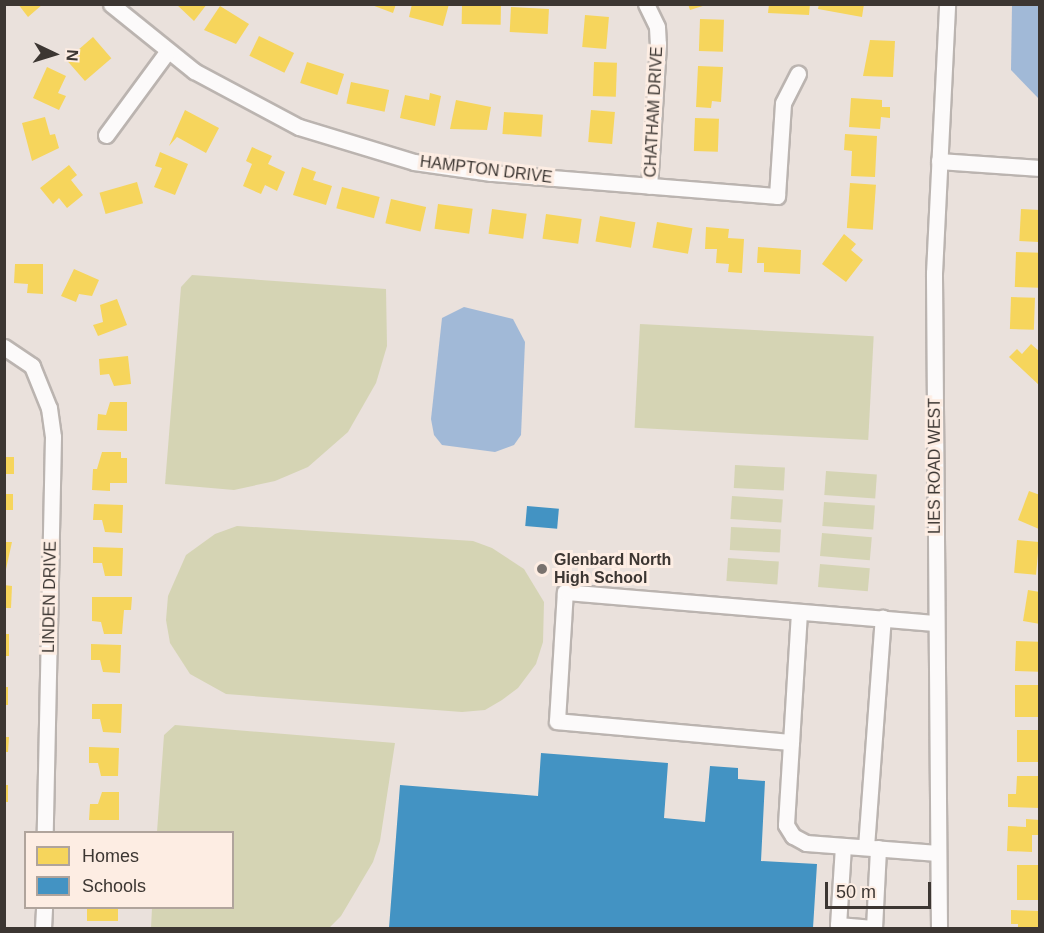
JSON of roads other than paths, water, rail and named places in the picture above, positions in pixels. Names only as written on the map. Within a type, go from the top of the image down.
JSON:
[{"type":"street","name":"HAMPTON DRIVE","points":[[111,4],[167,52],[269,113],[371,151],[459,170],[777,196],[783,103],[798,74]]},
{"type":"street","name":"CHATHAM DRIVE","points":[[646,4],[657,27],[658,44],[649,186]]},
{"type":"street","name":"LIES ROAD WEST","points":[[939,928],[934,273],[947,4]]},
{"type":"street","points":[[106,135],[167,52]]},
{"type":"street","points":[[939,161],[1040,168]]},
{"type":"street","name":"LINDEN DRIVE","points":[[4,347],[32,366],[49,408],[53,437],[45,831]]},
{"type":"street","points":[[791,742],[556,721],[565,592],[936,623]]},
{"type":"street","points":[[799,612],[786,825],[793,836],[806,843],[938,853]]},
{"type":"street","points":[[843,846],[838,925],[872,928],[872,848],[884,618]]},
{"type":"street","points":[[43,928],[44,909]]},
{"type":"water","points":[[1012,5],[1039,5],[1039,99],[1011,70]]},
{"type":"water","points":[[464,307],[513,319],[525,342],[521,435],[514,445],[495,452],[442,445],[434,435],[431,419],[442,318]]},
{"type":"place","name":"Glenbard North High School","points":[[542,569]]}]
